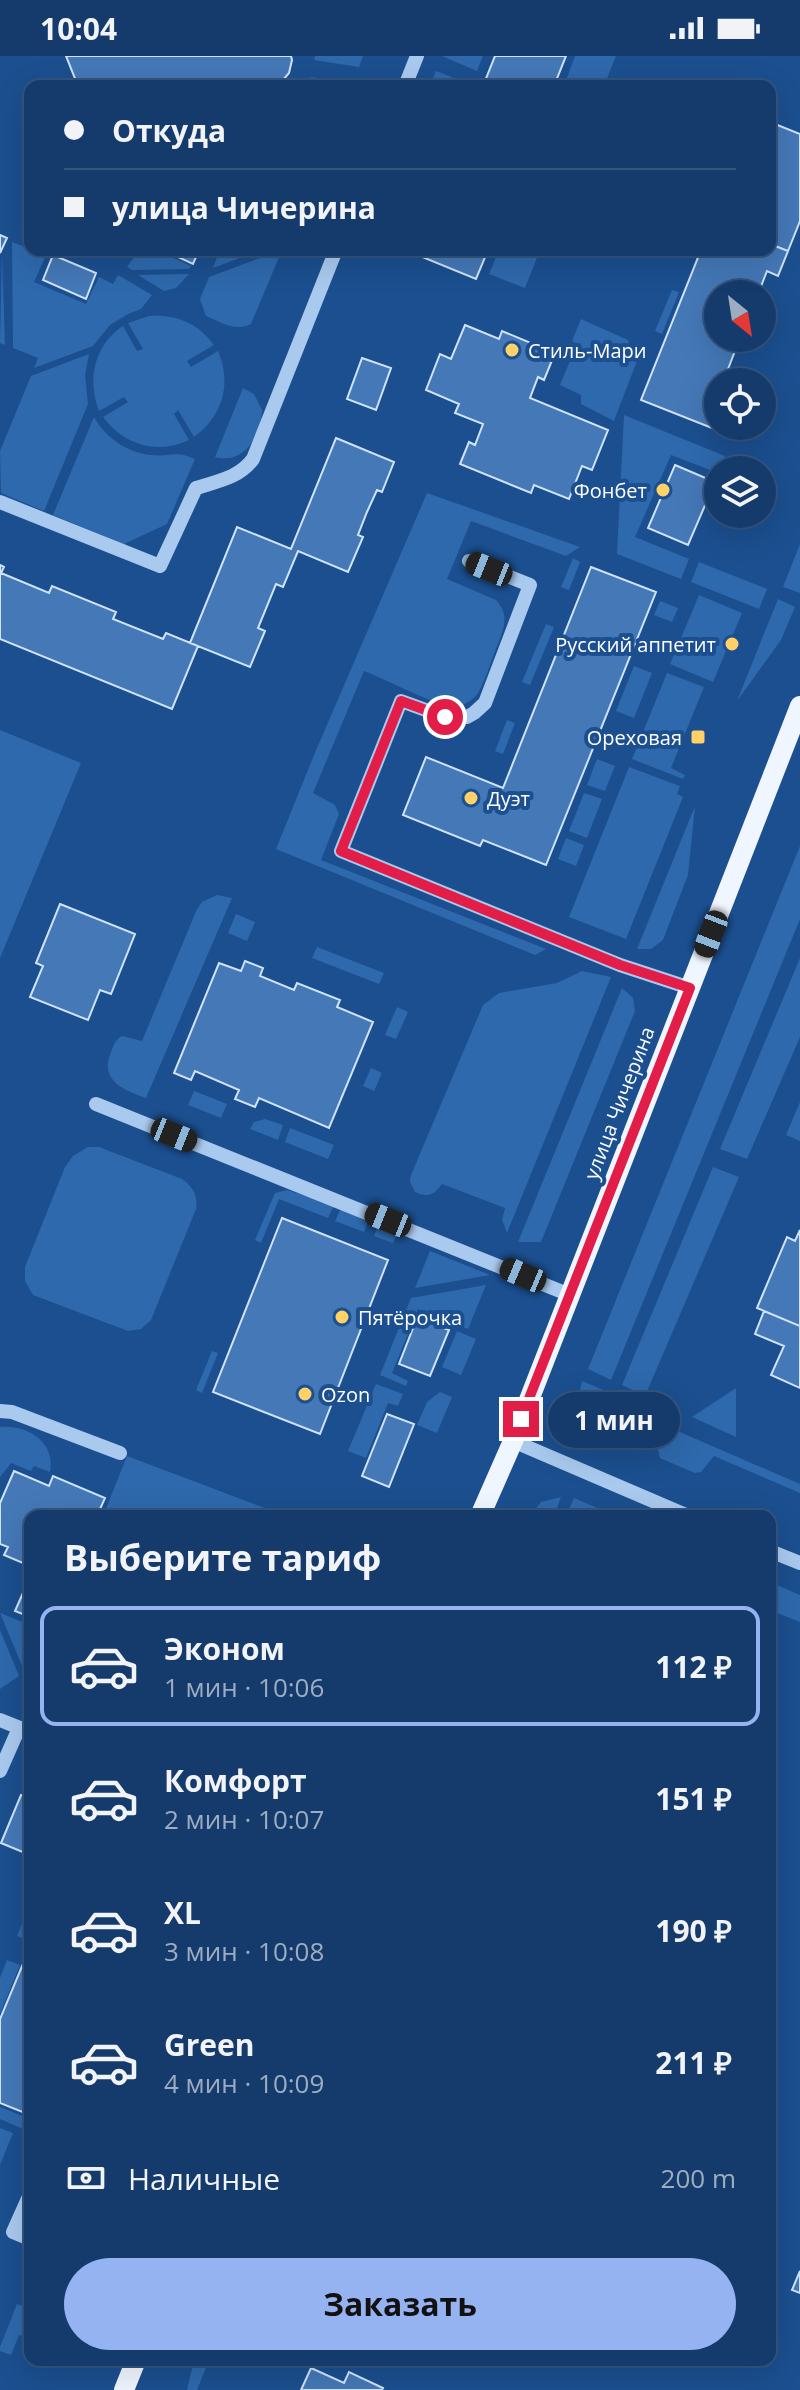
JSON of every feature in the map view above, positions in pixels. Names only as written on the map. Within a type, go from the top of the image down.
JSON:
[{"type":"main road","name":"улица Чичерина","points":[[483,1510],[513,1441],[800,706]]},
{"type":"main road","points":[[124,2390],[134,2366]]},
{"type":"street","points":[[407,80],[417,56]]},
{"type":"street","points":[[0,502],[160,566],[196,488],[232,477],[244,470],[253,459],[334,256]]},
{"type":"street","points":[[469,561],[530,585],[485,703],[467,717],[457,718],[445,717],[401,701],[341,851],[620,965],[690,988]]},
{"type":"street","points":[[96,1104],[570,1295]]},
{"type":"street","points":[[0,1411],[12,1412],[120,1453]]},
{"type":"street","points":[[513,1441],[674,1510]]},
{"type":"street","points":[[776,1553],[800,1563]]},
{"type":"street","points":[[0,1720],[24,1730],[0,1771]]},
{"type":"street","points":[[24,2207],[13,2232],[24,2237]]},
{"type":"shaded area","points":[[315,56],[363,56],[359,67],[314,60]]},
{"type":"shaded area","points":[[442,56],[483,56],[477,71]]},
{"type":"shaded area","points":[[575,56],[616,56],[606,80],[566,80]]},
{"type":"shaded area","points":[[436,71],[459,80],[432,80]]},
{"type":"shaded area","points":[[12,242],[24,247],[24,256],[46,256],[34,282],[86,304],[99,277],[113,284],[118,275],[152,295],[141,309],[110,325],[93,346],[34,368],[38,358],[13,348]]},
{"type":"shaded area","points":[[2,254],[5,345],[0,343]]},
{"type":"shaded area","points":[[135,256],[169,256],[191,266],[189,269],[132,270],[127,267]]},
{"type":"shaded area","points":[[218,256],[245,256],[213,268]]},
{"type":"shaded area","points":[[266,256],[279,256],[251,324],[245,326],[234,327],[206,316],[200,299],[209,277]]},
{"type":"shaded area","points":[[496,256],[538,256],[525,288],[489,274]]},
{"type":"shaded area","points":[[189,274],[176,288],[164,291],[138,275]]},
{"type":"shaded area","points":[[672,290],[679,292],[662,334],[655,331]]},
{"type":"shaded area","points":[[149,316],[177,318],[201,331],[214,345],[187,361],[191,367],[218,351],[224,375],[218,409],[204,429],[194,437],[178,410],[174,414],[189,440],[165,447],[131,441],[111,427],[103,417],[128,402],[124,397],[99,411],[95,399],[94,375],[99,353],[105,343],[123,326],[137,351],[143,349],[128,323]]},
{"type":"shaded area","points":[[581,319],[628,340],[637,361],[614,421],[581,404],[581,395],[560,385],[577,344],[572,341]]},
{"type":"shaded area","points":[[89,354],[85,375],[88,404],[44,511],[1,493],[0,451],[31,376]]},
{"type":"shaded area","points":[[243,388],[254,394],[262,410],[258,429],[242,452],[234,457],[215,457]]},
{"type":"shaded area","points":[[624,415],[725,456],[704,456],[704,468],[671,455],[635,537],[689,559],[681,579],[617,554]]},
{"type":"shaded area","points":[[94,417],[111,437],[134,451],[151,455],[183,455],[195,459],[167,524],[124,544],[53,515]]},
{"type":"shaded area","points":[[427,493],[580,547],[566,556],[471,521],[447,579],[496,600],[503,611],[503,628],[484,682],[469,701],[449,706],[364,671],[313,793],[335,805],[339,814],[321,860],[546,949],[535,955],[276,849]]},
{"type":"shaded area","points":[[800,544],[800,593],[783,587]]},
{"type":"shaded area","points":[[573,558],[580,562],[569,590],[561,587]]},
{"type":"shaded area","points":[[699,562],[767,589],[759,609],[691,582]]},
{"type":"shaded area","points":[[699,595],[742,613],[713,682],[670,664]]},
{"type":"shaded area","points":[[778,599],[795,607],[781,640],[737,701]]},
{"type":"shaded area","points":[[660,601],[678,608],[672,622],[654,615]]},
{"type":"shaded area","points":[[546,624],[554,627],[530,685],[522,682]]},
{"type":"shaded area","points":[[634,666],[652,673],[634,718],[616,711]]},
{"type":"shaded area","points":[[667,673],[704,687],[671,768],[685,775],[683,779],[632,759]]},
{"type":"shaded area","points":[[507,720],[515,723],[503,754],[495,751]]},
{"type":"shaded area","points":[[0,730],[81,763],[0,958]]},
{"type":"shaded area","points":[[597,759],[615,766],[605,791],[587,785]]},
{"type":"shaded area","points":[[629,767],[680,786],[677,794],[683,797],[626,939],[569,917]]},
{"type":"shaded area","points":[[584,793],[602,799],[587,838],[569,831]]},
{"type":"shaded area","points":[[695,806],[688,875],[663,940],[651,949],[637,949]]},
{"type":"shaded area","points":[[566,838],[584,845],[576,866],[558,859]]},
{"type":"shaded area","points":[[800,846],[800,919],[611,1380],[588,1369]]},
{"type":"shaded area","points":[[217,895],[232,898],[146,1098],[137,1095],[111,1077],[108,1062],[113,1047],[122,1036],[142,1041],[197,909],[202,902]]},
{"type":"shaded area","points":[[236,914],[255,922],[247,941],[228,933]]},
{"type":"shaded area","points":[[317,947],[384,973],[379,984],[312,958]]},
{"type":"shaded area","points":[[800,958],[800,1037],[747,1159],[720,1149]]},
{"type":"shaded area","points":[[582,971],[611,977],[507,1233],[502,1220],[505,1208],[442,1184],[430,1194],[415,1192],[410,1182],[411,1175],[483,1005],[499,993],[557,983]]},
{"type":"shaded area","points":[[622,988],[633,998],[635,1011],[541,1242],[518,1242]]},
{"type":"shaded area","points":[[397,1007],[408,1012],[396,1039],[385,1035]]},
{"type":"shaded area","points":[[371,1068],[382,1073],[374,1091],[363,1086]]},
{"type":"shaded area","points":[[194,1091],[227,1104],[221,1118],[188,1105]]},
{"type":"shaded area","points":[[800,1102],[800,1141],[786,1135]]},
{"type":"shaded area","points":[[265,1119],[283,1125],[278,1140],[250,1129],[254,1122]]},
{"type":"shaded area","points":[[290,1128],[334,1145],[328,1159],[285,1142]]},
{"type":"shaded area","points":[[88,1147],[99,1147],[182,1179],[195,1195],[196,1209],[151,1320],[141,1329],[128,1331],[33,1295],[25,1281],[25,1267],[65,1167],[73,1156]]},
{"type":"shaded area","points":[[713,1167],[739,1177],[645,1396],[622,1385]]},
{"type":"shaded area","points":[[287,1190],[334,1205],[328,1218],[279,1199],[261,1243],[255,1240],[275,1193]]},
{"type":"shaded area","points":[[341,1208],[369,1219],[364,1232],[335,1221]]},
{"type":"shaded area","points":[[379,1223],[399,1231],[393,1243],[374,1236]]},
{"type":"shaded area","points":[[430,1251],[490,1275],[415,1288]]},
{"type":"shaded area","points":[[486,1285],[468,1329],[418,1309],[392,1373],[408,1381],[406,1386],[380,1375],[411,1298]]},
{"type":"shaded area","points":[[457,1331],[476,1339],[461,1375],[442,1367]]},
{"type":"shaded area","points":[[212,1351],[218,1353],[202,1393],[196,1390]]},
{"type":"shaded area","points":[[582,1381],[606,1391],[590,1430],[580,1407]]},
{"type":"shaded area","points":[[376,1384],[403,1394],[398,1406],[388,1403],[366,1458],[348,1451]]},
{"type":"shaded area","points":[[736,1388],[736,1437],[692,1417]]},
{"type":"shaded area","points":[[440,1392],[452,1397],[437,1433],[417,1425],[427,1402]]},
{"type":"shaded area","points":[[616,1404],[638,1413],[623,1433],[600,1441]]},
{"type":"shaded area","points":[[666,1426],[800,1484],[800,1493],[714,1456],[701,1472],[695,1473],[660,1458],[657,1445]]},
{"type":"shaded area","points":[[0,1427],[20,1429],[37,1437],[49,1452],[50,1472],[34,1466],[31,1471],[11,1463],[0,1477]]},
{"type":"shaded area","points":[[127,1456],[270,1510],[105,1510]]},
{"type":"shaded area","points":[[561,1497],[556,1510],[535,1510],[541,1502]]},
{"type":"shaded area","points":[[574,1498],[602,1510],[569,1510]]},
{"type":"shaded area","points":[[776,1585],[800,1595],[800,1622],[776,1612]]},
{"type":"shaded area","points":[[0,1613],[24,1623],[24,1670]]},
{"type":"shaded area","points":[[0,1630],[19,1676],[0,1689]]},
{"type":"shaded area","points":[[24,1919],[24,1939],[17,1936]]},
{"type":"shaded area","points":[[7,1960],[20,1965],[0,2014],[0,1978]]},
{"type":"shaded area","points":[[0,2107],[24,2117],[24,2129],[0,2119]]},
{"type":"shaded area","points":[[0,2128],[13,2133],[0,2165]]},
{"type":"shaded area","points":[[17,2304],[24,2307],[24,2336],[19,2335],[11,2355],[0,2351]]},
{"type":"shaded area","points":[[193,2366],[207,2366],[197,2390],[187,2390]]},
{"type":"building","points":[[66,56],[291,56],[292,60],[289,73],[283,80],[76,80]]},
{"type":"building","points":[[495,56],[566,56],[556,80],[485,80]]},
{"type":"building","points":[[776,124],[800,134],[800,221],[788,251],[776,246]]},
{"type":"building","points":[[0,235],[7,238],[0,253]]},
{"type":"building","points":[[776,246],[788,251],[778,276],[767,271],[763,280],[704,280],[704,352],[735,352],[728,368],[704,368],[704,425],[641,400],[699,256],[776,256]]},
{"type":"building","points":[[53,256],[96,273],[86,299],[43,280]]},
{"type":"building","points":[[176,256],[196,256],[193,264]]},
{"type":"building","points":[[420,256],[486,256],[476,279]]},
{"type":"building","points":[[465,325],[499,339],[502,331],[555,353],[544,380],[538,377],[530,398],[608,430],[592,470],[582,466],[569,499],[534,485],[531,493],[460,464],[469,442],[475,445],[483,424],[455,413],[459,404],[426,390],[440,354],[451,359]]},
{"type":"building","points":[[362,358],[391,368],[376,410],[347,399]]},
{"type":"building","points":[[336,438],[394,462],[382,492],[377,490],[367,512],[358,535],[363,537],[348,572],[298,551],[283,587],[276,584],[258,628],[265,631],[250,667],[190,643],[237,527],[291,549]]},
{"type":"building","points":[[675,465],[704,477],[704,508],[688,545],[648,528]]},
{"type":"building","points":[[0,565],[4,567],[1,573],[49,593],[52,586],[116,612],[113,619],[163,639],[166,633],[198,646],[172,709],[0,639]]},
{"type":"building","points":[[591,567],[656,592],[546,865],[483,840],[480,846],[403,815],[426,757],[503,788]]},
{"type":"building","points":[[60,904],[135,934],[111,994],[100,990],[88,1020],[30,997],[43,966],[36,963]]},
{"type":"building","points":[[245,961],[263,968],[260,976],[294,990],[297,983],[340,1000],[337,1007],[373,1022],[329,1128],[259,1098],[255,1107],[235,1099],[239,1090],[195,1071],[191,1080],[174,1073],[219,963],[241,971]]},
{"type":"building","points":[[282,1218],[388,1260],[320,1434],[213,1392]]},
{"type":"building","points":[[800,1230],[800,1326],[757,1308],[787,1237],[795,1241]]},
{"type":"building","points":[[764,1311],[800,1326],[800,1388],[771,1375],[784,1346],[755,1334]]},
{"type":"building","points":[[417,1318],[449,1330],[430,1376],[399,1364]]},
{"type":"building","points":[[387,1414],[414,1424],[389,1487],[362,1476]]},
{"type":"building","points":[[14,1471],[49,1486],[53,1476],[105,1498],[100,1510],[24,1510],[24,1563],[4,1555],[8,1547],[0,1544],[0,1503]]},
{"type":"building","points":[[24,1591],[24,1615],[15,1611]]},
{"type":"building","points":[[21,1795],[24,1796],[24,1853],[1,1843]]},
{"type":"building","points":[[24,1961],[24,2113],[0,2103],[0,2019]]},
{"type":"building","points":[[800,2271],[800,2293],[792,2290]]},
{"type":"building","points":[[311,2368],[344,2383],[349,2372],[383,2388],[301,2390]]},
{"type":"place","name":"Стиль-Мари","points":[[512,350]]},
{"type":"place","name":"Фонбет","points":[[663,490]]},
{"type":"place","name":"Русский аппетит","points":[[732,644]]},
{"type":"place","name":"Ореховая","points":[[698,737]]},
{"type":"place","name":"Дуэт","points":[[471,798]]},
{"type":"place","name":"Пятёрочка","points":[[342,1317]]},
{"type":"place","name":"Ozon","points":[[305,1394]]},
{"type":"route","points":[[445,717],[401,701],[341,851],[620,965],[690,988],[521,1419]]}]
